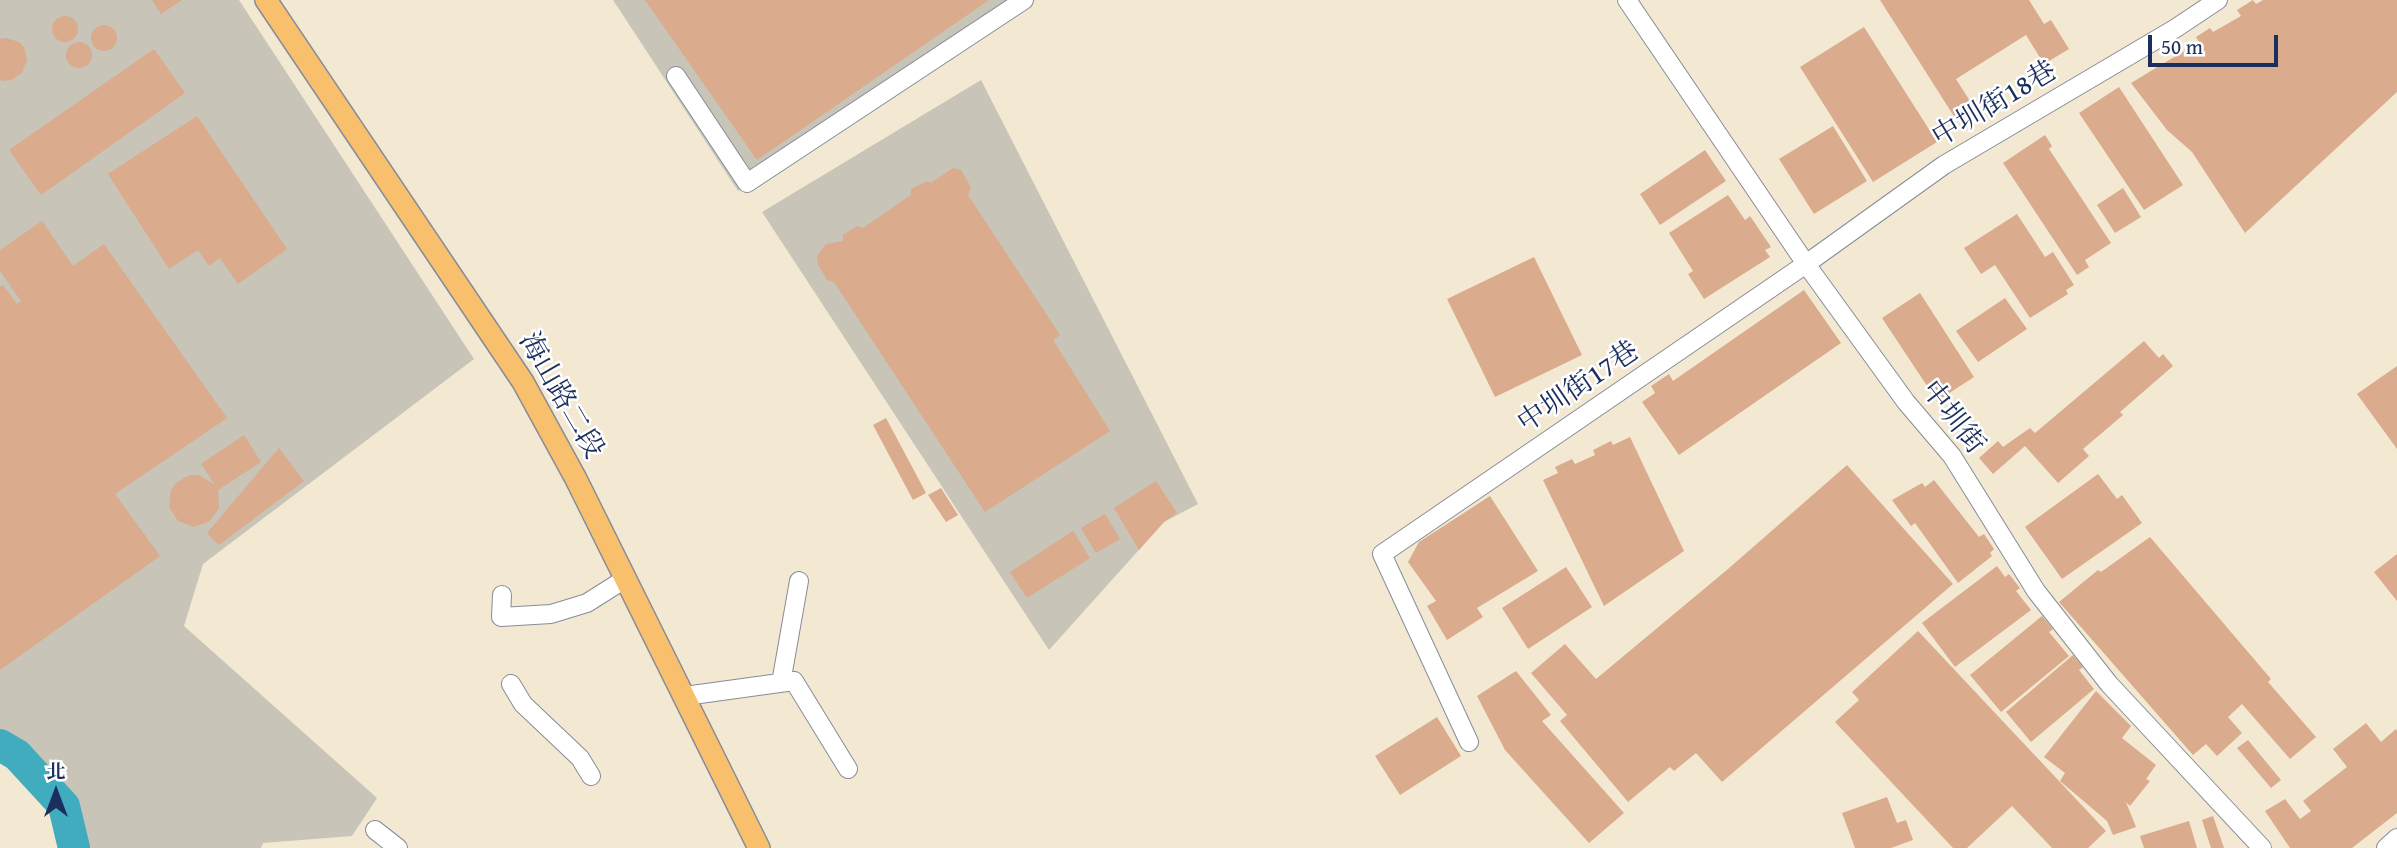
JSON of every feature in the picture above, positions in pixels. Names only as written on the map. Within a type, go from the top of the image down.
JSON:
[{"type":"main road","name":"海山路二段","points":[[266,0],[523,382],[576,479],[759,848]]},
{"type":"street","points":[[676,76],[747,183],[1024,0]]},
{"type":"street","name":"中圳街","points":[[1627,0],[1807,264],[1906,402],[1952,456],[2036,592],[2109,684],[2262,848]]},
{"type":"street","name":"中圳街18巷","points":[[1807,264],[1944,165],[2176,28],[2218,0]]},
{"type":"street","name":"中圳街17巷","points":[[1469,741],[1382,554],[1807,264]]},
{"type":"street","points":[[502,595],[501,617],[551,614],[587,603],[625,579]]},
{"type":"street","points":[[799,581],[788,682],[848,769]]},
{"type":"street","points":[[685,696],[788,682]]},
{"type":"street","points":[[511,684],[523,704],[580,758],[591,776]]},
{"type":"street","points":[[375,830],[398,848]]},
{"type":"street","points":[[2386,848],[2397,838]]},
{"type":"shaded area","points":[[0,0],[239,0],[474,359],[203,564],[184,626],[377,798],[352,836],[263,843],[261,848],[74,848],[64,806],[17,755],[0,745]]},
{"type":"shaded area","points":[[613,0],[1035,0],[738,191]]},
{"type":"shaded area","points":[[981,80],[1198,504],[1164,522],[1049,650],[762,212]]},
{"type":"building","points":[[152,0],[182,0],[161,14]]},
{"type":"building","points":[[645,0],[989,0],[757,160]]},
{"type":"building","points":[[1880,0],[2029,0],[2044,24],[2051,20],[2069,49],[2044,64],[2026,35],[1956,79],[1975,109],[1957,121]]},
{"type":"building","points":[[2253,0],[2256,4],[2263,0],[2397,0],[2397,92],[2245,233],[2192,152],[2167,130],[2131,83],[2199,42],[2196,37],[2210,28],[2213,32],[2241,16],[2237,10]]},
{"type":"building","points":[[65,16],[74,20],[78,29],[74,38],[65,42],[56,38],[52,29],[56,20]]},
{"type":"building","points":[[104,25],[113,29],[117,38],[113,47],[104,51],[95,47],[91,38],[95,29]]},
{"type":"building","points":[[1864,27],[1937,142],[1873,182],[1800,67]]},
{"type":"building","points":[[0,39],[19,42],[24,47],[27,60],[22,73],[4,81],[0,80]]},
{"type":"building","points":[[79,42],[88,46],[92,55],[88,64],[79,68],[70,64],[66,55],[70,46]]},
{"type":"building","points":[[154,49],[185,93],[41,195],[9,150]]},
{"type":"building","points":[[2119,87],[2183,185],[2144,210],[2079,113]]},
{"type":"building","points":[[197,116],[287,249],[238,284],[220,258],[209,266],[198,250],[169,269],[108,174]]},
{"type":"building","points":[[1833,126],[1867,181],[1814,214],[1779,159]]},
{"type":"building","points":[[2045,135],[2052,146],[2049,149],[2111,243],[2085,260],[2089,267],[2077,275],[2003,163]]},
{"type":"building","points":[[1705,150],[1726,181],[1660,225],[1640,194]]},
{"type":"building","points":[[953,168],[961,170],[971,187],[968,195],[1060,335],[1053,340],[1110,431],[985,512],[834,282],[827,280],[818,265],[817,256],[826,244],[843,241],[843,235],[857,226],[863,228],[911,195],[911,189],[927,181],[931,183]]},
{"type":"building","points":[[2123,188],[2141,217],[2115,233],[2097,205]]},
{"type":"building","points":[[1728,195],[1745,220],[1750,216],[1771,247],[1765,250],[1770,257],[1704,299],[1688,274],[1693,271],[1669,233]]},
{"type":"building","points":[[2017,214],[2045,257],[2053,252],[2074,285],[2066,290],[2068,294],[2030,318],[1995,265],[1981,274],[1964,248]]},
{"type":"building","points":[[42,221],[73,266],[104,244],[227,418],[115,494],[160,556],[0,670],[0,287],[3,285],[17,304],[21,301],[0,271],[0,250]]},
{"type":"building","points":[[1534,257],[1582,355],[1495,397],[1447,299]]},
{"type":"building","points":[[1804,290],[1841,343],[1679,455],[1642,402],[1655,393],[1651,386],[1669,374],[1673,381]]},
{"type":"building","points":[[1920,293],[1974,377],[1937,401],[1882,318]]},
{"type":"building","points":[[2005,298],[2027,329],[1978,362],[1956,331]]},
{"type":"building","points":[[2144,341],[2159,358],[2163,354],[2173,366],[2120,412],[2123,415],[2083,449],[2089,456],[2058,483],[2025,446],[1993,474],[1979,458],[1998,441],[2003,447],[2030,428],[2035,433]]},
{"type":"building","points":[[2397,366],[2397,449],[2357,394]]},
{"type":"building","points":[[886,418],[926,493],[913,500],[873,425]]},
{"type":"building","points":[[244,435],[261,462],[218,490],[219,508],[210,521],[194,527],[178,521],[169,507],[171,490],[176,483],[190,475],[199,475],[215,485],[201,464]]},
{"type":"building","points":[[1630,437],[1684,551],[1604,606],[1543,480],[1558,473],[1555,467],[1572,459],[1575,464],[1595,455],[1593,450],[1611,441],[1613,445]]},
{"type":"building","points":[[279,448],[304,481],[219,545],[207,533]]},
{"type":"building","points":[[1847,465],[1953,584],[1722,782],[1696,753],[1674,771],[1670,767],[1628,802],[1560,721],[1567,715],[1531,673],[1565,644],[1596,679]]},
{"type":"building","points":[[2098,474],[2117,499],[2122,495],[2142,523],[2062,579],[2025,527]]},
{"type":"building","points":[[1934,480],[1979,537],[1984,534],[1994,549],[1990,553],[1992,556],[1958,583],[1915,523],[1911,526],[1892,500],[1922,483],[1925,487]]},
{"type":"building","points":[[1156,481],[1177,513],[1164,522],[1139,550],[1114,508]]},
{"type":"building","points":[[941,488],[958,515],[946,522],[928,495]]},
{"type":"building","points":[[1490,496],[1538,571],[1477,608],[1483,617],[1447,640],[1427,606],[1436,601],[1408,562],[1419,542]]},
{"type":"building","points":[[1105,514],[1120,539],[1096,553],[1081,528]]},
{"type":"building","points":[[1073,531],[1090,558],[1027,598],[1010,572]]},
{"type":"building","points":[[2150,537],[2271,679],[2268,682],[2316,737],[2290,759],[2242,704],[2228,717],[2242,733],[2217,756],[2206,744],[2193,755],[2059,602],[2098,570],[2101,572]]},
{"type":"building","points":[[2397,554],[2397,601],[2374,572]]},
{"type":"building","points":[[1997,566],[2005,577],[2009,574],[2020,588],[2016,591],[2031,610],[1955,667],[1922,623]]},
{"type":"building","points":[[1566,567],[1592,607],[1528,649],[1502,608]]},
{"type":"building","points":[[2042,616],[2053,629],[2049,632],[2069,656],[2001,712],[1970,675]]},
{"type":"building","points":[[1918,631],[2106,831],[2088,848],[2052,848],[2012,806],[1967,848],[1953,848],[1835,722],[1859,700],[1852,692]]},
{"type":"building","points":[[2073,655],[2083,667],[2079,670],[2094,689],[2031,742],[2006,712]]},
{"type":"building","points":[[1516,671],[1551,715],[1542,721],[1624,813],[1589,843],[1505,750],[1477,696]]},
{"type":"building","points":[[2096,691],[2131,726],[2122,738],[2156,765],[2146,779],[2150,781],[2130,806],[2126,802],[2136,827],[2113,835],[2107,821],[2060,781],[2065,773],[2044,757]]},
{"type":"building","points":[[1437,717],[1461,756],[1400,795],[1375,756]]},
{"type":"building","points":[[2366,723],[2381,742],[2396,729],[2397,731],[2397,813],[2352,848],[2290,848],[2265,811],[2285,799],[2300,819],[2311,811],[2303,801],[2347,767],[2333,749]]},
{"type":"building","points":[[2248,740],[2281,780],[2271,788],[2237,748]]},
{"type":"building","points":[[1887,797],[1897,823],[1906,820],[1913,840],[1891,848],[1855,848],[1842,813]]},
{"type":"building","points":[[2213,816],[2224,848],[2211,848],[2202,820]]},
{"type":"building","points":[[2189,821],[2197,848],[2144,848],[2140,836]]},
{"type":"waterway","points":[[0,745],[17,755],[64,806],[74,848]]}]
